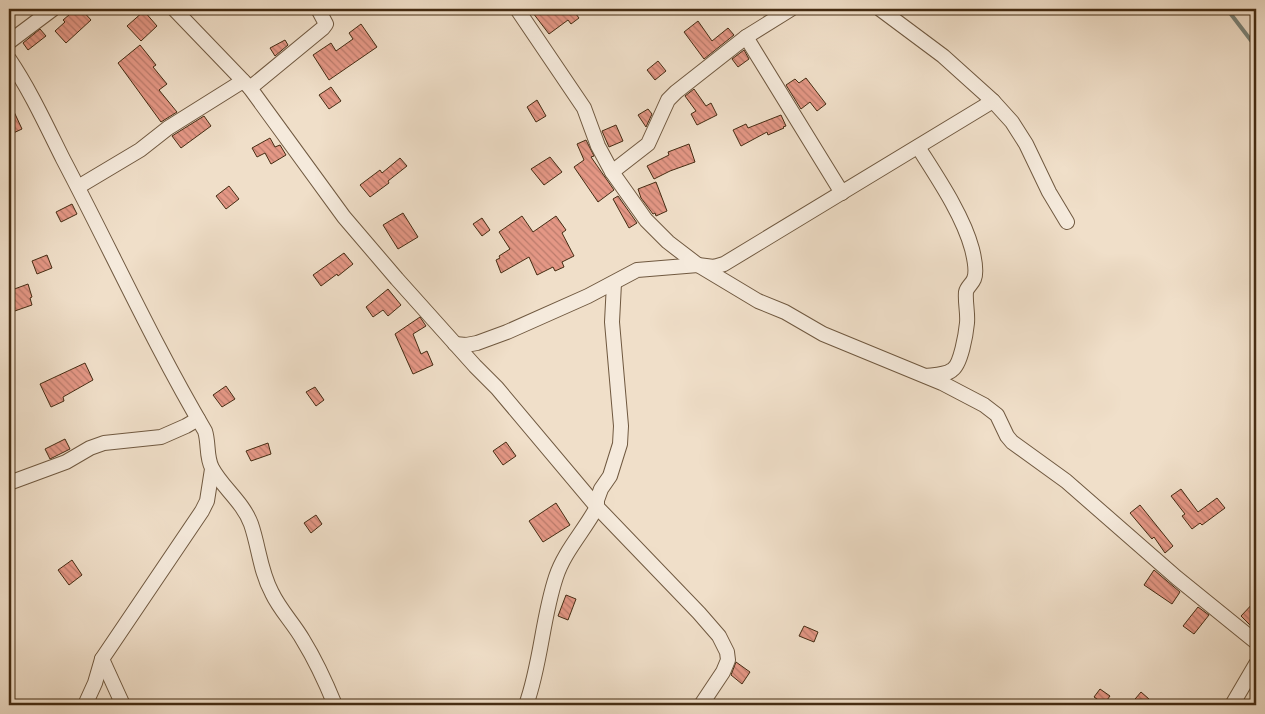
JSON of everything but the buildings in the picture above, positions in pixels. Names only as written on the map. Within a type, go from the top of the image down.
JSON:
[{"type":"street","points":[[9,42],[53,9]]},
{"type":"street","points":[[174,9],[246,85],[344,216],[455,344],[497,388],[597,507],[699,613],[724,644],[728,660],[723,672],[701,705]]},
{"type":"street","points":[[78,187],[140,150],[168,128],[246,85],[323,28],[326,24],[318,9]]},
{"type":"street","points":[[517,9],[584,108],[598,146],[612,172],[646,220],[668,242],[698,265],[758,301],[785,312],[823,334],[950,387],[997,414],[1007,436],[1012,442],[1066,481],[1177,578],[1256,642]]},
{"type":"street","points":[[612,172],[648,144],[668,100],[676,92],[746,38],[791,9]]},
{"type":"street","points":[[880,9],[943,56],[993,101],[1012,122],[1026,144],[1066,222]]},
{"type":"street","points":[[746,38],[842,194]]},
{"type":"street","points":[[9,59],[30,95],[118,264],[149,331],[198,419],[208,440],[209,459],[212,469],[237,500],[250,523],[263,572],[272,594],[304,641],[335,705]]},
{"type":"street","points":[[455,344],[477,343],[507,332],[551,314],[637,270],[698,265],[714,267],[724,264],[993,101]]},
{"type":"street","points":[[918,147],[942,185],[969,240],[975,273],[966,292],[967,323],[956,366],[953,370],[926,376]]},
{"type":"street","points":[[526,705],[556,575],[597,507],[597,500],[601,489],[610,476],[620,444],[621,426],[612,322],[614,283]]},
{"type":"street","points":[[9,483],[66,462],[90,448],[104,443],[160,437],[198,419]]},
{"type":"street","points":[[84,705],[95,683],[102,659],[202,511],[207,501],[212,469]]},
{"type":"street","points":[[102,659],[123,705]]},
{"type":"street","points":[[1232,705],[1256,664]]},
{"type":"waterway","points":[[1227,9],[1256,47]]}]
